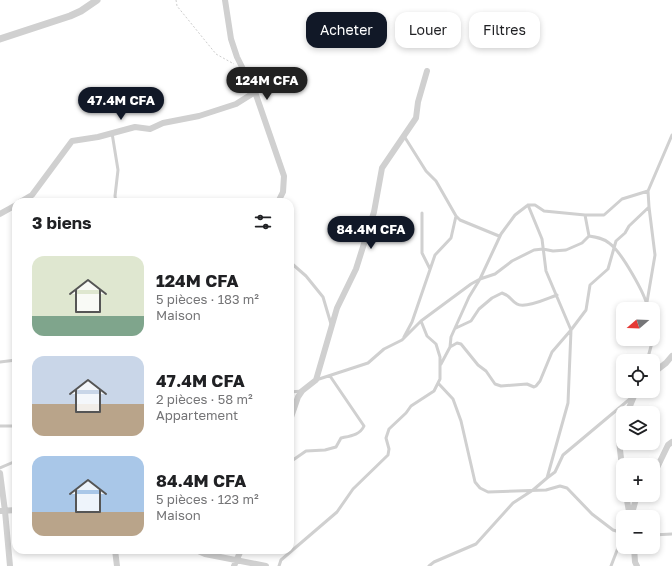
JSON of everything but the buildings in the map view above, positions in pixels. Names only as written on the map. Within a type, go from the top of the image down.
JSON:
[{"type":"street","points":[[0,39],[70,16],[81,11],[97,0]]},
{"type":"street","points":[[225,0],[231,39],[237,57],[252,82],[284,176],[283,192],[280,198]]},
{"type":"street","points":[[294,408],[302,391],[316,380],[337,308],[356,269],[372,219],[382,168],[416,118],[418,102],[427,71]]},
{"type":"street","points":[[27,198],[32,195],[72,141],[98,137],[135,127],[150,129],[163,123],[199,116],[236,104],[255,92]]},
{"type":"street","points":[[0,214],[12,207]]},
{"type":"street","points":[[660,368],[672,356]]},
{"type":"street","points":[[660,462],[668,445],[672,442]]},
{"type":"street","points":[[0,474],[2,511],[10,566]]},
{"type":"street","points":[[2,511],[12,510]]},
{"type":"street","points":[[116,554],[117,566]]},
{"type":"street","points":[[204,554],[235,563],[266,566]]},
{"type":"street","points":[[634,554],[636,566]]},
{"type":"lane","points":[[112,133],[118,170],[115,198]]},
{"type":"lane","points":[[647,302],[656,255],[648,191],[672,135]]},
{"type":"lane","points":[[404,136],[426,170],[436,181],[456,216],[460,220],[500,236]]},
{"type":"lane","points":[[440,365],[450,347],[451,337],[469,297],[480,279],[500,236],[515,215],[528,205],[535,204],[544,211],[604,215],[622,199],[648,191]]},
{"type":"lane","points":[[528,205],[542,239],[546,271],[571,330],[568,403],[546,478]]},
{"type":"lane","points":[[450,347],[457,343],[461,344],[478,365],[486,371],[495,384],[501,386],[527,384],[534,387],[536,386],[540,381],[552,352],[586,310],[590,285],[608,269],[616,241],[649,207]]},
{"type":"lane","points":[[422,213],[422,252],[430,269]]},
{"type":"lane","points":[[586,215],[589,236]]},
{"type":"lane","points":[[402,340],[412,322],[435,255],[451,238],[456,216]]},
{"type":"lane","points":[[589,236],[598,237],[614,247],[633,274],[647,302]]},
{"type":"lane","points":[[316,380],[368,363],[384,349],[402,340],[421,321],[471,284],[495,274],[512,261],[534,250],[566,250],[582,243],[589,236]]},
{"type":"lane","points":[[294,266],[306,276],[322,297],[332,326]]},
{"type":"lane","points":[[456,328],[471,321],[479,309],[492,298],[502,293],[507,295],[518,305],[524,306],[557,295]]},
{"type":"lane","points":[[294,549],[337,512],[354,489],[388,455],[389,448],[386,438],[388,429],[411,406],[434,390],[438,383],[440,379],[440,357],[436,344],[427,336],[421,321]]},
{"type":"lane","points":[[0,362],[12,360]]},
{"type":"lane","points":[[294,459],[306,451],[325,450],[336,447],[341,438],[357,434],[363,429],[364,426],[330,376]]},
{"type":"lane","points":[[438,383],[453,399],[461,421],[475,482],[480,488],[488,492],[546,490],[560,486],[567,488],[592,514],[616,531]]},
{"type":"lane","points":[[294,392],[302,391]]},
{"type":"lane","points":[[429,566],[434,562],[476,544],[513,503],[533,490],[555,472],[563,455],[630,398]]},
{"type":"lane","points":[[0,426],[12,426]]},
{"type":"lane","points":[[0,468],[12,463]]},
{"type":"lane","points":[[660,535],[672,534]]},
{"type":"lane","points":[[610,566],[616,552]]},
{"type":"lane","points":[[278,566],[281,560],[288,554]]},
{"type":"path","points":[[176,0],[177,6],[216,54],[243,69]]}]
